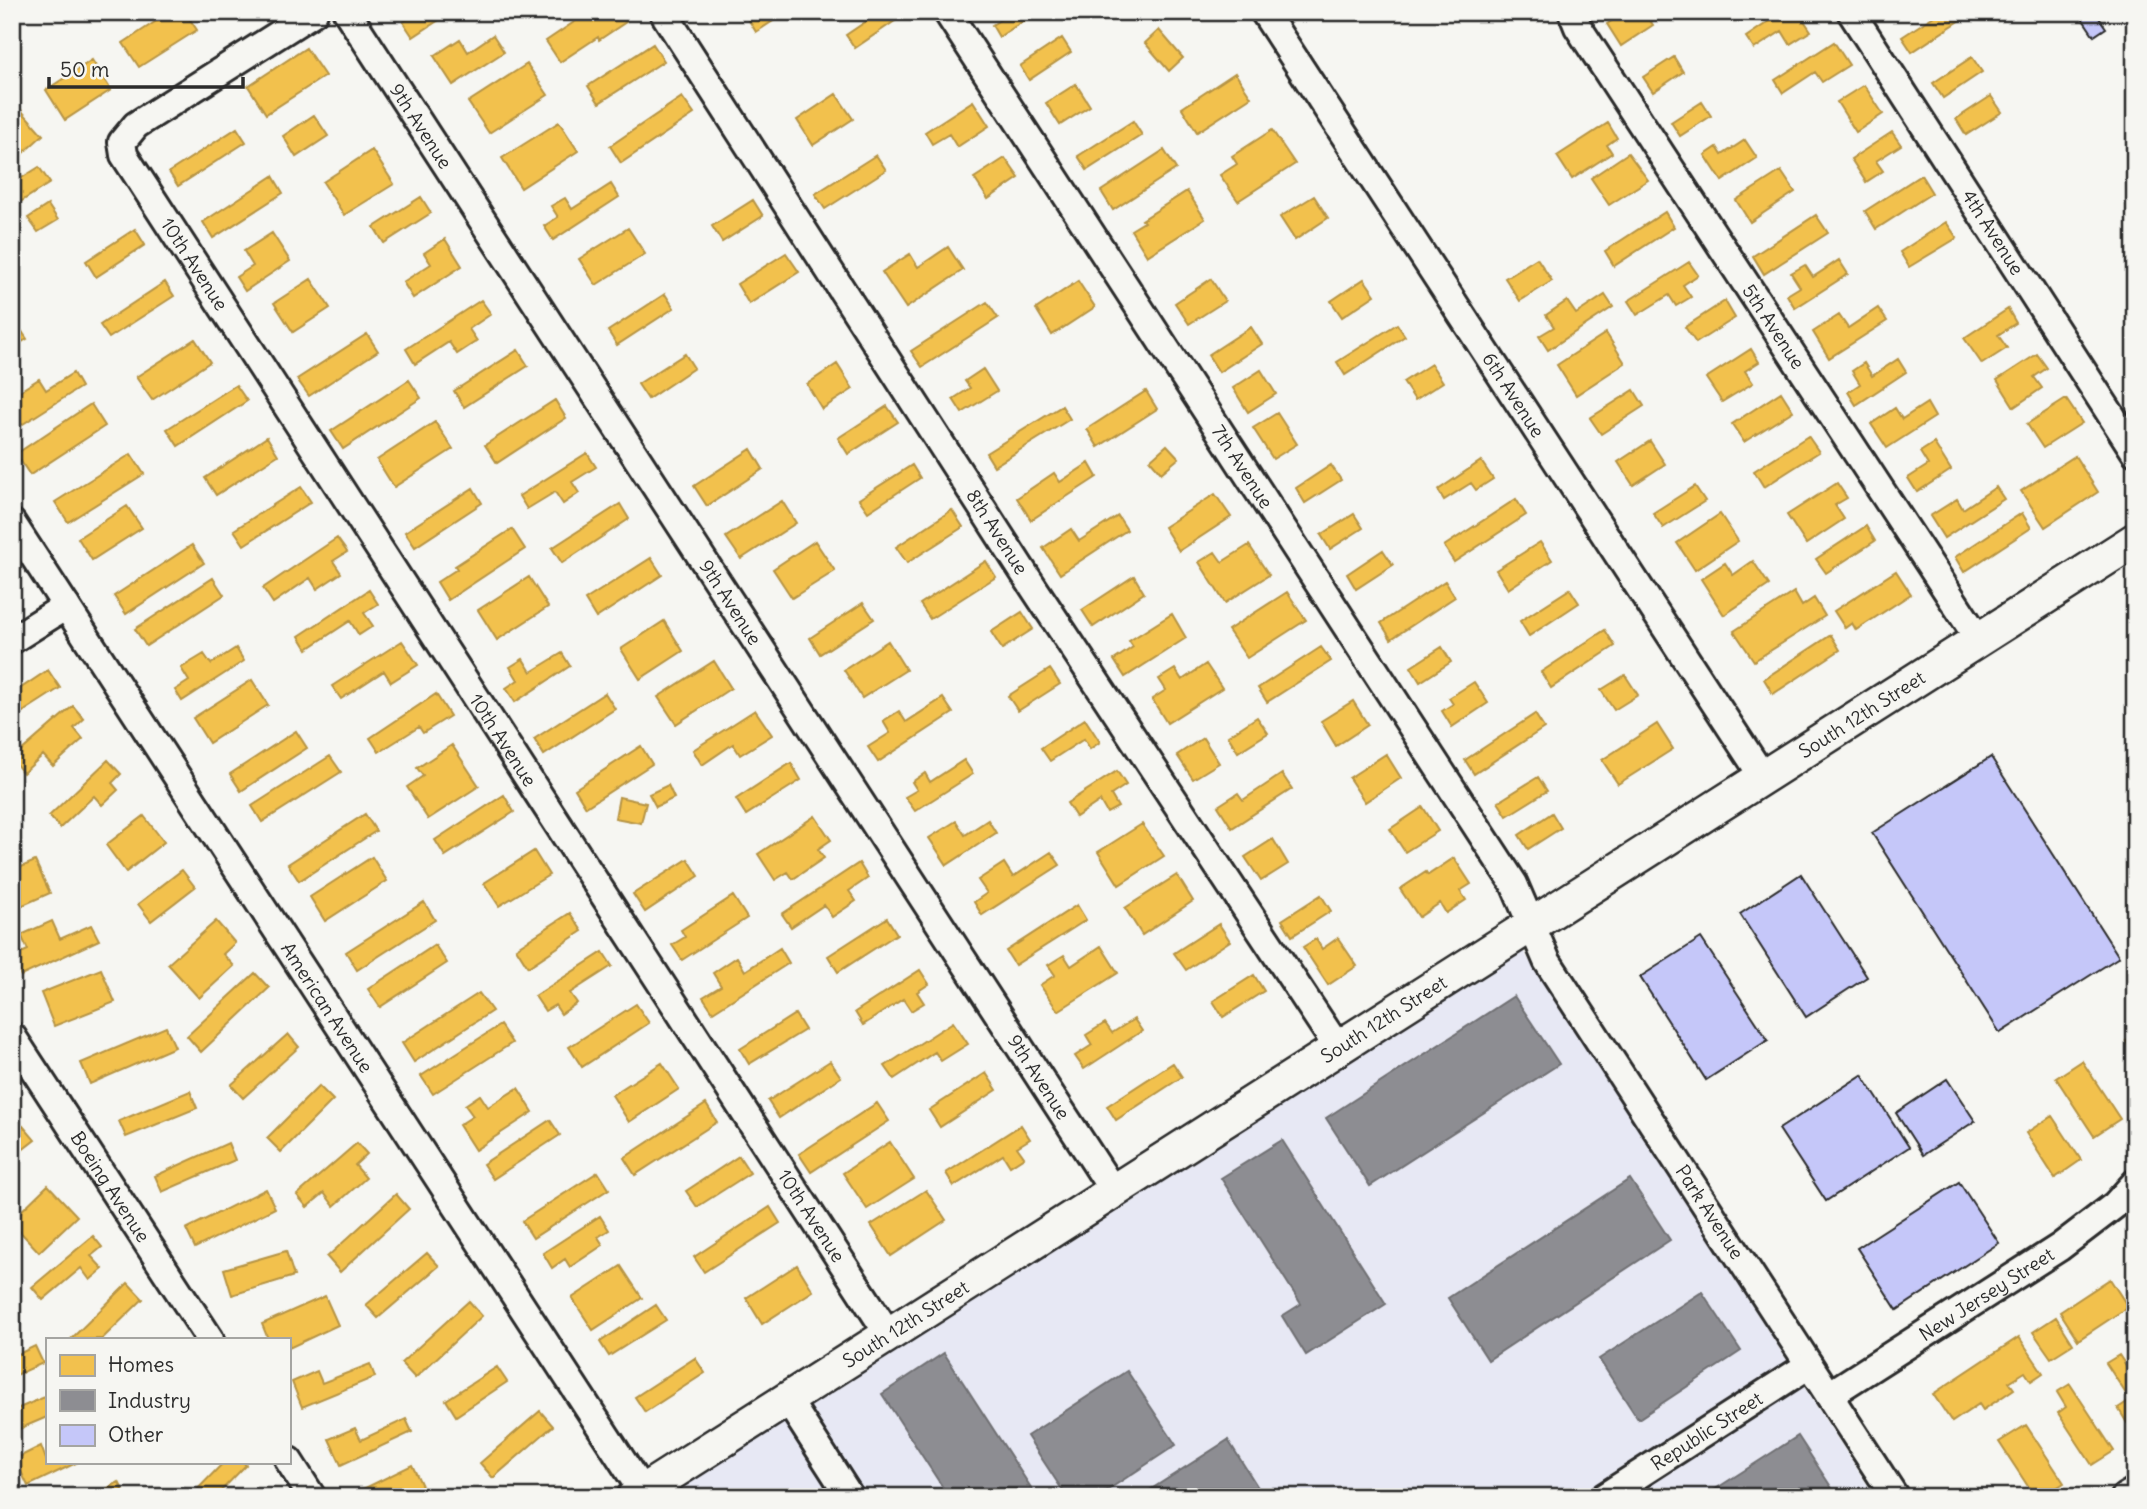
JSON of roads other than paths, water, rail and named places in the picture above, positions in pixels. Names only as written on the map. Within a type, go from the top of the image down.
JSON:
[{"type":"street","name":"10th Avenue","points":[[314,12],[136,125],[122,142],[124,155],[889,1335]]},
{"type":"street","name":"9th Avenue","points":[[347,12],[1114,1192]]},
{"type":"street","name":"8th Avenue","points":[[663,12],[1024,573],[1338,1048]]},
{"type":"street","name":"7th Avenue","points":[[947,12],[1514,884],[1531,924]]},
{"type":"street","name":"6th Avenue","points":[[1264,12],[1763,777]]},
{"type":"street","name":"5th Avenue","points":[[1572,12],[1578,27],[1979,640]]},
{"type":"street","name":"4th Avenue","points":[[1851,12],[2135,452]]},
{"type":"street","name":"American Avenue","points":[[12,523],[638,1494]]},
{"type":"street","name":"South 12th Street","points":[[638,1494],[2135,540]]},
{"type":"street","points":[[12,640],[66,606]]},
{"type":"street","name":"Park Avenue","points":[[1531,924],[1547,961],[1895,1497]]},
{"type":"street","name":"Boeing Avenue","points":[[12,1036],[209,1338]]},
{"type":"street","name":"New Jersey Street","points":[[1829,1395],[2060,1247],[2106,1212],[2135,1183]]},
{"type":"street","name":"Republic Street","points":[[1604,1497],[1809,1364]]},
{"type":"street","points":[[787,1399],[850,1497]]},
{"type":"street","points":[[290,1463],[312,1497]]},
{"type":"street","points":[[2125,1497],[2135,1491]]}]
